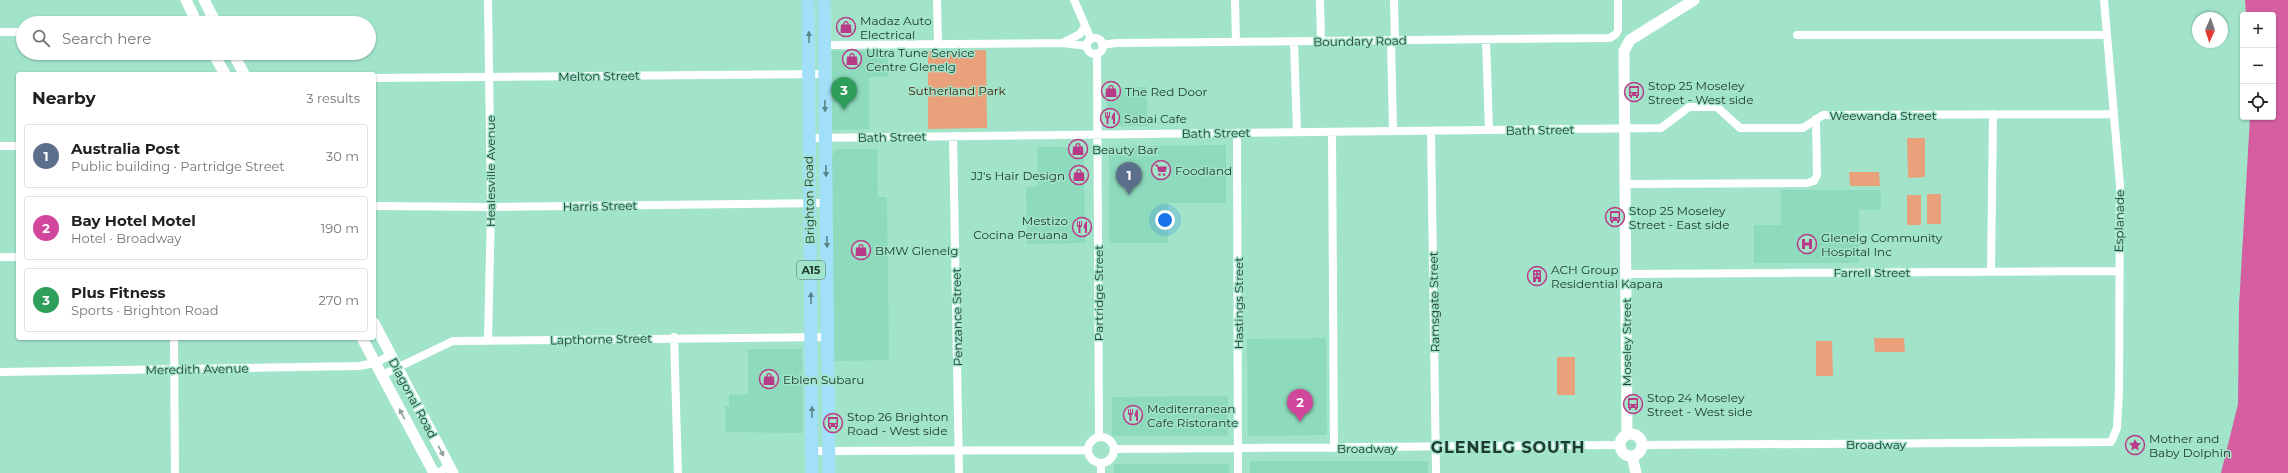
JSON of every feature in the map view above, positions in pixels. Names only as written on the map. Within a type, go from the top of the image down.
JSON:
[{"type":"main road","name":"Brighton Road","points":[[808,0],[812,473]]},
{"type":"main road","name":"Brighton Road","points":[[824,0],[828,473]]},
{"type":"street","points":[[186,0],[194,16]]},
{"type":"street","points":[[204,0],[212,16]]},
{"type":"street","name":"Healesville Avenue","points":[[488,0],[491,208],[488,341]]},
{"type":"street","points":[[937,0],[938,44]]},
{"type":"street","points":[[824,45],[1089,43],[1098,39],[1102,46],[1097,53],[1090,52],[1089,43],[1085,26],[1074,0]]},
{"type":"street","points":[[1236,0],[1236,42]]},
{"type":"street","points":[[1320,0],[1320,41]]},
{"type":"street","points":[[1393,131],[1394,0]]},
{"type":"street","name":"Boundary Road","points":[[1102,46],[1116,43],[1610,38],[1616,34],[1618,30],[1618,0]]},
{"type":"street","name":"Moseley Street","points":[[1627,435],[1624,129],[1626,45],[1630,40],[1694,0]]},
{"type":"street","name":"Esplanade","points":[[2104,0],[2112,114],[2120,185],[2117,428],[2111,442]]},
{"type":"street","points":[[1063,43],[1080,34],[1085,26]]},
{"type":"street","points":[[0,32],[16,32]]},
{"type":"street","points":[[1797,34],[2107,35]]},
{"type":"street","points":[[1486,39],[1489,130]]},
{"type":"street","points":[[1294,42],[1297,132]]},
{"type":"street","name":"Partridge Street","points":[[1097,53],[1099,437]]},
{"type":"street","points":[[217,60],[223,72]]},
{"type":"street","points":[[237,60],[243,72]]},
{"type":"street","name":"Melton Street","points":[[376,78],[825,74]]},
{"type":"street","name":"Weewanda Street","points":[[1624,129],[1662,128],[1689,108],[1717,107],[1740,128],[1803,128],[1823,116],[2112,114]]},
{"type":"street","points":[[1991,271],[1993,114]]},
{"type":"street","points":[[1625,184],[1807,183],[1814,181],[1817,175],[1816,119]]},
{"type":"street","name":"Bath Street","points":[[808,138],[1624,129]]},
{"type":"street","name":"Ramsgate Street","points":[[1431,131],[1436,473]]},
{"type":"street","points":[[1332,132],[1334,448]]},
{"type":"street","name":"Hastings Street","points":[[1237,133],[1238,473]]},
{"type":"street","name":"Penzance Street","points":[[954,136],[959,473]]},
{"type":"street","points":[[0,146],[16,146]]},
{"type":"street","name":"Harris Street","points":[[376,206],[491,208],[826,203]]},
{"type":"street","points":[[0,258],[16,257]]},
{"type":"street","name":"Farrell Street","points":[[1626,274],[2118,271]]},
{"type":"street","name":"Diagonal Road","points":[[376,326],[451,470]]},
{"type":"street","points":[[674,337],[678,473]]},
{"type":"street","name":"Lapthorne Street","points":[[382,375],[453,341],[674,337],[828,337]]},
{"type":"street","points":[[174,340],[175,473]]},
{"type":"street","name":"Diagonal Road","points":[[363,340],[434,473]]},
{"type":"street","name":"Meredith Avenue","points":[[0,372],[359,366],[375,363],[391,355]]},
{"type":"street","points":[[1627,435],[1637,436],[1642,446],[1638,453],[1632,456],[1625,454],[1620,445],[1622,439],[1627,435]]},
{"type":"street","points":[[1099,437],[1111,442],[1114,449],[1109,461],[1101,464],[1090,458],[1087,450],[1091,441],[1099,437]]},
{"type":"street","name":"Broadway","points":[[1642,446],[2111,442]]},
{"type":"street","name":"Broadway","points":[[1114,449],[1436,448],[1620,445]]},
{"type":"street","points":[[812,451],[1087,450]]},
{"type":"street","points":[[1632,456],[1636,473]]},
{"type":"street","points":[[1101,464],[1101,473]]},
{"type":"street","points":[[438,473],[451,470]]},
{"type":"shaded area","points":[[2245,0],[2288,0],[2288,473],[2221,473],[2238,404],[2239,306],[2250,120],[2276,120],[2276,12],[2246,12]]},
{"type":"shaded area","points":[[832,51],[888,51],[888,77],[869,77],[869,129],[832,130]]},
{"type":"shaded area","points":[[1147,87],[1147,126],[1108,126],[1107,88]]},
{"type":"shaded area","points":[[1226,145],[1226,203],[1168,203],[1168,243],[1109,243],[1109,146]]},
{"type":"shaded area","points":[[1037,147],[1084,147],[1085,243],[1027,244],[1026,187],[1038,186]]},
{"type":"shaded area","points":[[837,149],[877,149],[878,197],[887,197],[889,360],[834,361],[832,155]]},
{"type":"shaded area","name":"Glenelg Community Hospital Inc","points":[[1781,190],[1881,190],[1881,210],[1859,210],[1859,263],[1754,263],[1754,225],[1781,225]]},
{"type":"shaded area","points":[[1326,338],[1327,435],[1248,436],[1247,339]]},
{"type":"shaded area","points":[[748,349],[802,349],[803,433],[726,432],[725,406],[729,406],[729,395],[748,394]]},
{"type":"shaded area","points":[[1228,396],[1228,436],[1112,436],[1112,397]]},
{"type":"shaded area","points":[[1250,461],[1428,461],[1428,473],[1250,473]]},
{"type":"shaded area","points":[[1114,464],[1229,464],[1229,473],[1114,473]]},
{"type":"green space","name":"Sutherland Park","points":[[986,50],[987,128],[928,129],[928,51]]},
{"type":"green space","points":[[1907,138],[1925,138],[1925,177],[1908,178]]},
{"type":"green space","points":[[1849,172],[1879,172],[1880,186],[1850,186]]},
{"type":"green space","points":[[1927,194],[1941,194],[1941,224],[1927,224]]},
{"type":"green space","points":[[1907,195],[1921,195],[1921,225],[1907,225]]},
{"type":"green space","points":[[1874,338],[1904,338],[1905,352],[1875,352]]},
{"type":"green space","points":[[1816,341],[1832,341],[1833,376],[1816,376]]},
{"type":"green space","points":[[1557,357],[1575,357],[1575,395],[1557,395]]},
{"type":"place","name":"Madaz Auto Electrical","points":[[846,27]]},
{"type":"place","name":"Ultra Tune Service Centre Glenelg","points":[[852,59]]},
{"type":"place","name":"The Red Door","points":[[1111,91]]},
{"type":"place","name":"Stop 25 Moseley Street - West side","points":[[1634,92]]},
{"type":"place","name":"Plus Fitness","points":[[844,110]]},
{"type":"place","name":"Sabai Cafe","points":[[1110,118]]},
{"type":"place","name":"Beauty Bar","points":[[1078,149]]},
{"type":"place","name":"Foodland","points":[[1161,170]]},
{"type":"place","name":"JJ's Hair Design","points":[[1079,175]]},
{"type":"place","name":"Australia Post","points":[[1129,195]]},
{"type":"place","name":"Stop 25 Moseley Street - East side","points":[[1615,217]]},
{"type":"place","name":"Mestizo Cocina Peruana","points":[[1082,227]]},
{"type":"place","name":"Glenelg Community Hospital Inc","points":[[1807,244]]},
{"type":"place","name":"BMW Glenelg","points":[[861,250]]},
{"type":"place","name":"ACH Group Residential Kapara","points":[[1537,276]]},
{"type":"place","name":"Eblen Subaru","points":[[769,379]]},
{"type":"place","name":"Stop 24 Moseley Street - West side","points":[[1633,404]]},
{"type":"place","name":"Mediterranean Cafe Ristorante","points":[[1133,415]]},
{"type":"place","name":"Bay Hotel Motel","points":[[1300,422]]},
{"type":"place","name":"Stop 26 Brighton Road - West side","points":[[833,423]]},
{"type":"place","name":"Mother and Baby Dolphin","points":[[2135,445]]},
{"type":"district","name":"GLENELG SOUTH","points":[[1508,447]]}]
